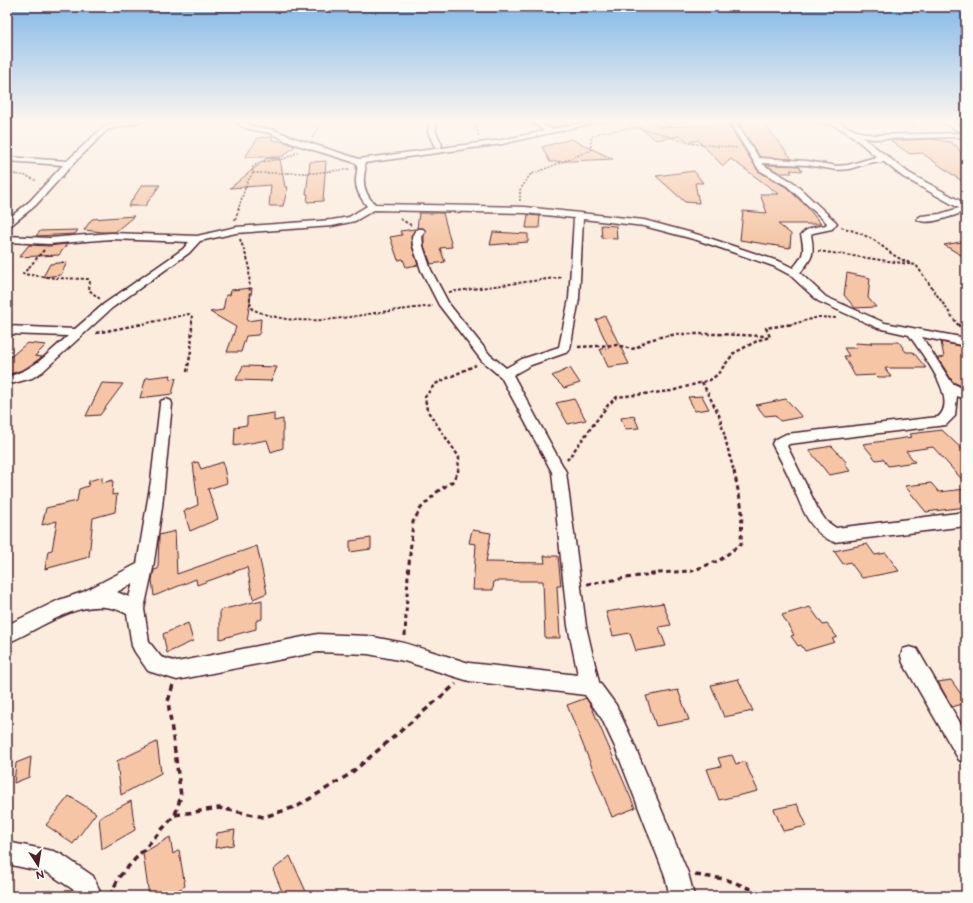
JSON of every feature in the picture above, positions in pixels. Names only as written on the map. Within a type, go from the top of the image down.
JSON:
[{"type":"street","points":[[7,224],[26,210],[69,162]]},
{"type":"street","points":[[356,162],[361,164],[373,162]]},
{"type":"street","points":[[758,162],[770,174],[790,184],[832,223],[829,228],[810,231],[806,235],[810,251],[809,256],[794,273]]},
{"type":"street","points":[[793,162],[837,168],[849,167],[865,162]]},
{"type":"street","points":[[889,162],[906,175],[966,208]]},
{"type":"street","points":[[361,164],[363,171],[360,177],[360,186],[366,200],[376,208]]},
{"type":"street","points":[[7,239],[49,241],[111,236],[198,239],[237,230],[332,223],[352,220],[364,211],[376,208],[525,210],[579,215],[644,223],[676,231],[777,264],[794,273],[822,299],[876,324],[966,342]]},
{"type":"street","points":[[921,219],[941,217],[966,208]]},
{"type":"street","points":[[7,210],[26,210]]},
{"type":"street","points":[[506,374],[514,368],[536,358],[564,349],[574,299],[579,215]]},
{"type":"street","points":[[420,231],[417,236],[418,246],[426,270],[437,294],[486,358],[506,374],[559,472],[577,626],[590,686],[609,712],[676,873],[682,896]]},
{"type":"street","points":[[7,381],[28,375],[38,369],[108,306],[186,251],[198,239]]},
{"type":"street","points":[[7,330],[78,333]]},
{"type":"street","points":[[912,331],[948,386],[950,400],[948,416],[941,422],[786,439],[779,444],[800,484],[814,517],[824,529],[834,536],[966,520]]},
{"type":"street","points":[[948,386],[966,396]]},
{"type":"street","points":[[166,404],[159,478],[145,568],[135,609],[141,646],[155,664],[177,671],[318,644],[368,646],[404,652],[469,672],[590,686]]},
{"type":"street","points":[[7,634],[65,606],[87,599],[145,568]]},
{"type":"street","points":[[87,599],[119,600],[135,609]]},
{"type":"street","points":[[910,656],[966,753]]},
{"type":"street","points":[[7,853],[53,862],[85,884],[90,896]]},
{"type":"path","points":[[259,162],[252,168],[253,173],[247,182],[237,218],[230,228],[237,230],[242,248],[249,264],[250,302],[252,309],[268,316],[312,320],[331,320],[444,305]]},
{"type":"path","points":[[525,210],[519,198],[520,189],[523,182],[530,175],[561,162]]},
{"type":"path","points":[[253,173],[313,172],[361,164]]},
{"type":"path","points":[[7,173],[27,176],[38,180],[27,192],[29,195],[37,199]]},
{"type":"path","points":[[376,208],[405,221],[420,231]]},
{"type":"path","points":[[832,223],[861,233],[878,243],[896,258],[916,265],[946,305],[963,332]]},
{"type":"path","points":[[49,241],[43,251],[23,274],[55,278],[88,279],[90,281],[89,290],[108,306]]},
{"type":"path","points":[[810,251],[916,265]]},
{"type":"path","points":[[437,294],[576,276]]},
{"type":"path","points":[[78,333],[100,332],[189,314],[192,317],[192,331],[190,344],[191,357],[187,372]]},
{"type":"path","points":[[770,337],[766,328],[788,325],[818,317],[841,319]]},
{"type":"path","points":[[564,349],[584,346],[616,345],[631,349],[636,348],[641,342],[648,339],[691,333],[770,337]]},
{"type":"path","points":[[559,472],[608,405],[617,397],[671,391],[710,380],[734,353],[759,340],[770,337]]},
{"type":"path","points":[[404,652],[408,575],[414,522],[421,508],[437,492],[453,481],[459,469],[458,457],[427,410],[425,397],[435,384],[478,364],[486,358]]},
{"type":"path","points":[[572,584],[596,584],[659,573],[692,570],[720,560],[741,544],[742,509],[734,472],[719,415],[702,382]]},
{"type":"path","points":[[110,896],[119,877],[175,815],[181,796],[168,701],[177,671]]},
{"type":"path","points":[[175,815],[219,808],[264,817],[298,806],[350,774],[442,698],[469,672]]},
{"type":"path","points":[[676,873],[726,879],[769,896]]},
{"type":"building","points":[[262,162],[281,162],[285,187],[288,187],[283,206],[269,206],[271,185],[230,188]]},
{"type":"building","points":[[310,162],[326,162],[323,201],[307,202],[308,194],[306,194]]},
{"type":"building","points":[[719,162],[727,162],[723,166]]},
{"type":"building","points":[[735,162],[752,162],[758,171],[786,187],[807,207],[821,224],[778,224],[791,234],[790,248],[740,240],[743,211],[767,213],[760,194],[779,194]]},
{"type":"building","points":[[935,162],[966,162],[966,184]]},
{"type":"building","points":[[766,165],[799,166],[802,171],[790,170],[792,173],[780,173]]},
{"type":"building","points":[[694,171],[703,183],[695,183],[699,203],[685,202],[656,176]]},
{"type":"building","points":[[142,185],[160,185],[145,206],[128,206]]},
{"type":"building","points":[[419,213],[443,213],[452,247],[440,248],[445,262],[431,264],[424,246],[424,236],[426,231],[423,228],[417,228]]},
{"type":"building","points":[[528,215],[540,216],[539,228],[526,228]]},
{"type":"building","points":[[134,216],[115,232],[84,230],[92,219]]},
{"type":"building","points":[[601,225],[616,226],[617,239],[602,238]]},
{"type":"building","points":[[415,229],[411,236],[412,246],[418,265],[406,267],[403,259],[398,260],[390,237],[402,235],[400,231]]},
{"type":"building","points":[[78,230],[75,234],[36,236],[40,231]]},
{"type":"building","points":[[493,232],[528,234],[528,242],[490,245]]},
{"type":"building","points":[[966,241],[966,258],[944,245]]},
{"type":"building","points":[[67,244],[59,255],[19,257],[29,245],[49,246]]},
{"type":"building","points":[[67,262],[61,275],[43,277],[50,264]]},
{"type":"building","points":[[847,273],[870,278],[868,298],[876,307],[855,308],[844,295]]},
{"type":"building","points":[[252,288],[247,321],[261,319],[260,332],[258,335],[246,336],[241,352],[227,352],[236,327],[210,312],[223,310],[226,295],[230,295],[231,290]]},
{"type":"building","points":[[605,316],[629,364],[608,367],[600,349],[609,348],[596,320]]},
{"type":"building","points":[[870,342],[899,342],[906,352],[913,352],[926,368],[885,368],[891,377],[878,377],[876,375],[855,376],[844,356],[849,356],[844,348],[856,348],[855,343],[872,344]]},
{"type":"building","points":[[941,342],[965,347],[966,388],[953,382],[938,358],[944,357]]},
{"type":"building","points":[[27,343],[46,345],[35,356],[42,357],[25,369],[7,375],[7,360]]},
{"type":"building","points":[[243,366],[277,367],[271,381],[236,380]]},
{"type":"building","points":[[570,368],[580,383],[564,388],[552,376]]},
{"type":"building","points":[[171,375],[170,379],[176,378],[172,394],[140,398],[146,378]]},
{"type":"building","points":[[102,383],[123,384],[100,415],[86,416]]},
{"type":"building","points":[[702,396],[709,409],[695,411],[688,397]]},
{"type":"building","points":[[574,399],[586,420],[568,424],[556,403]]},
{"type":"building","points":[[786,399],[802,417],[780,421],[775,415],[765,416],[756,405]]},
{"type":"building","points":[[274,413],[274,421],[283,419],[283,448],[271,452],[267,440],[234,446],[235,427],[247,425],[247,417]]},
{"type":"building","points":[[634,416],[639,428],[625,429],[621,418]]},
{"type":"building","points":[[942,430],[966,453],[966,484],[933,447],[906,451],[915,462],[888,466],[883,459],[876,460],[863,444],[912,437],[910,434]]},
{"type":"building","points":[[832,446],[847,463],[845,464],[850,471],[829,475],[809,450]]},
{"type":"building","points":[[198,462],[201,469],[223,462],[227,483],[208,489],[218,519],[190,531],[184,511],[198,505],[193,463]]},
{"type":"building","points":[[102,477],[102,483],[113,480],[112,495],[117,494],[115,512],[93,518],[89,557],[45,569],[48,551],[52,550],[57,521],[42,525],[46,508],[77,501],[79,489],[88,486],[89,481]]},
{"type":"building","points":[[931,483],[939,492],[966,489],[966,507],[926,512],[905,486]]},
{"type":"building","points":[[472,530],[491,533],[486,562],[545,563],[544,556],[558,556],[561,586],[557,586],[560,638],[545,638],[543,581],[494,581],[493,590],[473,590],[476,544],[469,543]]},
{"type":"building","points":[[175,531],[177,574],[257,546],[267,593],[253,599],[247,567],[197,585],[196,579],[154,596],[152,580],[154,570],[158,569],[159,535]]},
{"type":"building","points":[[371,538],[371,549],[350,552],[350,541]]},
{"type":"building","points":[[867,544],[875,555],[886,553],[899,571],[862,578],[850,562],[843,564],[834,551]]},
{"type":"building","points":[[262,600],[262,619],[256,621],[256,629],[220,639],[220,610]]},
{"type":"building","points":[[663,603],[671,625],[659,627],[666,646],[636,651],[630,633],[613,636],[606,612]]},
{"type":"building","points":[[810,607],[823,625],[827,624],[837,637],[832,639],[835,642],[805,651],[801,645],[798,646],[791,636],[794,635],[782,615]]},
{"type":"building","points":[[188,623],[193,641],[167,653],[163,634]]},
{"type":"building","points":[[738,679],[753,711],[724,717],[711,685]]},
{"type":"building","points":[[951,680],[966,703],[952,707],[938,682]]},
{"type":"building","points":[[678,690],[689,720],[656,726],[646,696]]},
{"type":"building","points":[[586,698],[592,708],[635,808],[612,817],[567,705]]},
{"type":"building","points":[[157,742],[161,773],[121,795],[117,761]]},
{"type":"building","points":[[732,755],[736,764],[745,762],[758,791],[719,800],[707,769],[721,766],[718,758]]},
{"type":"building","points":[[31,757],[29,777],[14,783],[16,763]]},
{"type":"building","points":[[69,796],[96,813],[73,844],[46,825]]},
{"type":"building","points":[[131,801],[135,830],[102,849],[99,818]]},
{"type":"building","points":[[797,804],[807,826],[783,831],[774,809]]},
{"type":"building","points":[[235,830],[233,845],[215,848],[217,833]]},
{"type":"building","points":[[170,837],[173,854],[179,850],[185,886],[168,896],[149,896],[143,853]]},
{"type":"building","points":[[290,856],[308,896],[284,896],[273,870]]}]
